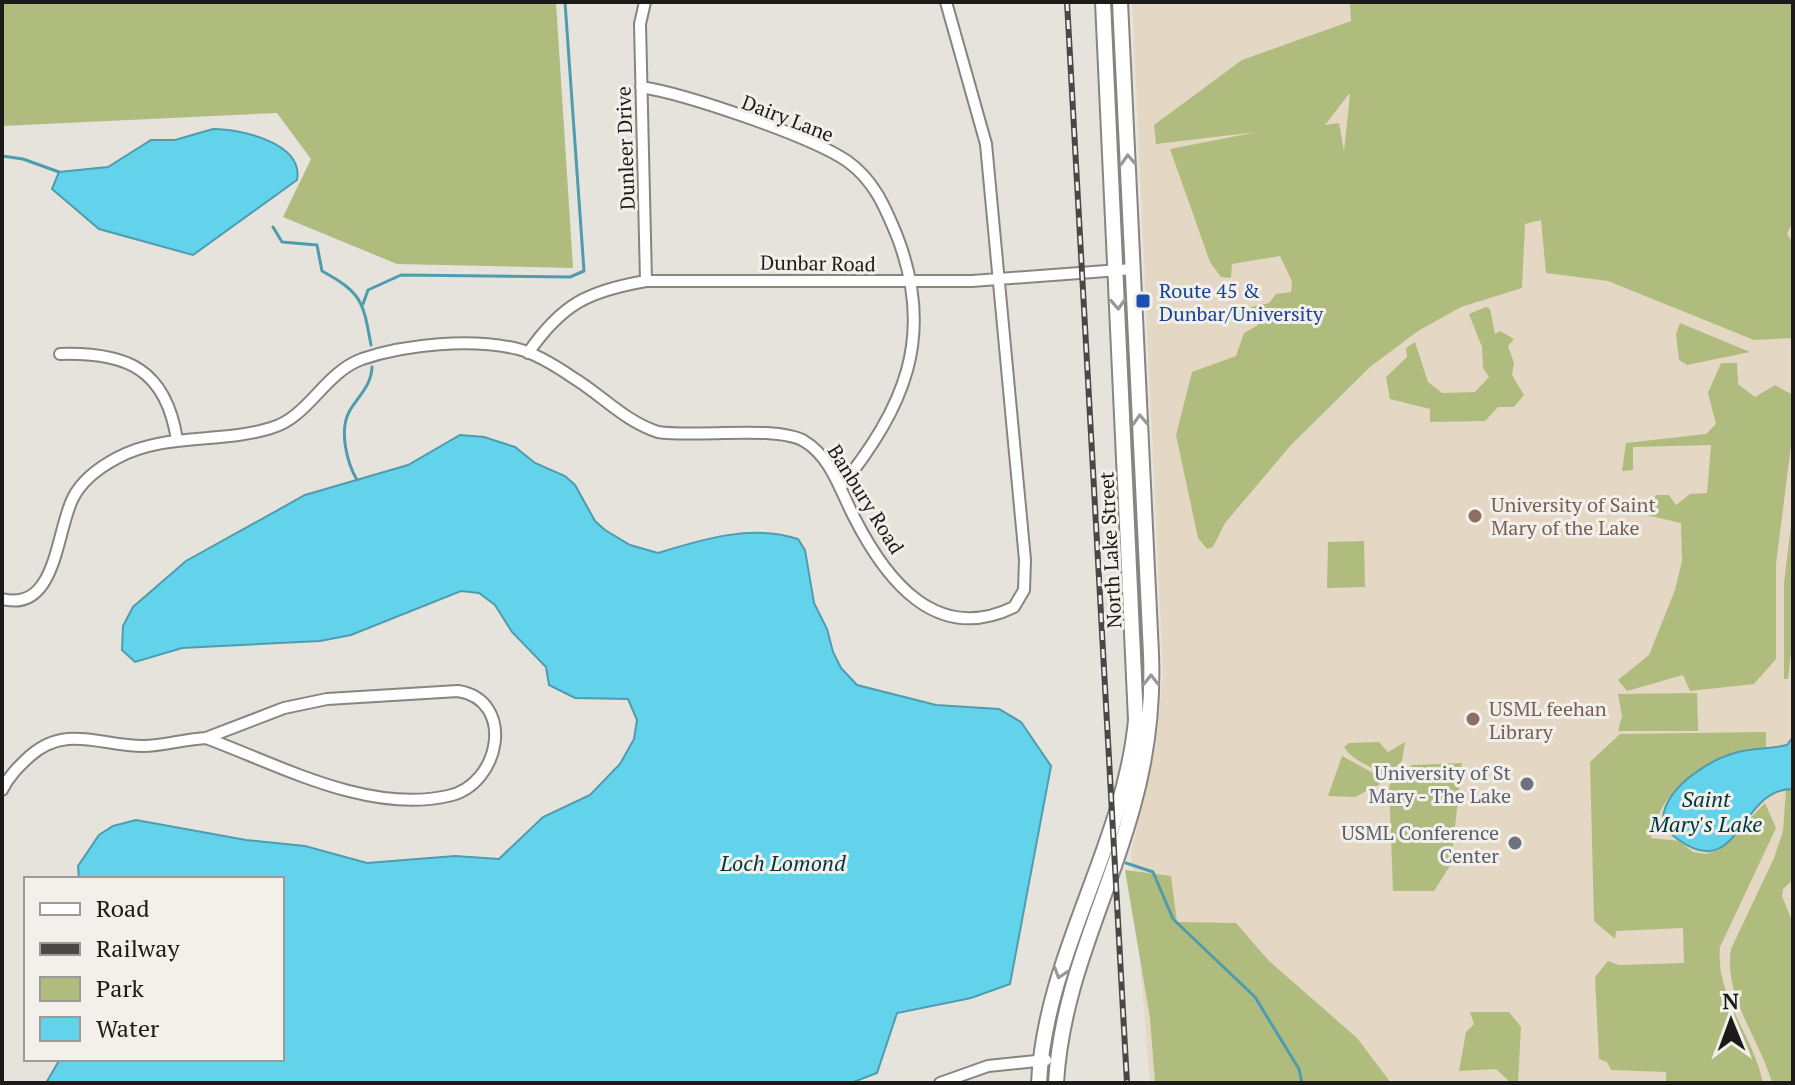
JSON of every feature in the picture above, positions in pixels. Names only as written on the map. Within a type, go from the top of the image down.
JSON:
[{"type":"main road","name":"North Lake Street","points":[[1039,1083],[1041,1060],[1062,967],[1122,802],[1135,728],[1136,678],[1103,2]]},
{"type":"main road","name":"North Lake Street","points":[[1056,1083],[1067,1000],[1079,957],[1133,809],[1150,715],[1151,663],[1120,2]]},
{"type":"street","name":"Dunleer Drive","points":[[645,2],[642,14],[641,87],[646,281]]},
{"type":"street","name":"Banbury Road","points":[[2,599],[27,600],[44,583],[66,513],[84,481],[109,462],[137,449],[177,440],[272,428],[300,410],[341,370],[378,355],[459,345],[503,347],[528,353],[574,378],[638,426],[658,432],[796,437],[819,452],[879,556],[911,598],[925,609],[946,616],[980,618],[999,614],[1020,600],[1024,590],[1025,560],[986,144],[946,2]]},
{"type":"street","name":"Dairy Lane","points":[[641,87],[669,93],[796,137],[847,162],[867,180],[885,207],[912,283],[916,321],[906,377],[876,439],[840,488]]},
{"type":"street","name":"Dunbar Road","points":[[528,353],[562,311],[574,302],[611,287],[646,281],[912,283],[1133,269]]},
{"type":"street","points":[[60,354],[105,355],[127,361],[144,372],[167,401],[177,440]]},
{"type":"street","points":[[2,790],[5,776],[48,742],[60,738],[79,737],[147,746],[206,738],[284,708],[325,699],[458,691],[474,696],[482,703],[489,715],[495,745],[490,765],[477,783],[459,794],[428,798],[373,796],[344,789],[206,738]]},
{"type":"street","points":[[940,1083],[988,1066],[1058,1061]]},
{"type":"shaded area","name":"University of Saint Mary of the Lake","points":[[1132,2],[1793,2],[1793,1083],[1150,1083],[1131,852],[1156,746],[1163,674]]},
{"type":"green space","points":[[2,2],[556,2],[573,268],[397,264],[283,217],[311,159],[277,113],[2,126]]},
{"type":"green space","points":[[1350,2],[1793,2],[1793,222],[1787,234],[1793,243],[1793,338],[1754,340],[1608,281],[1546,273],[1541,220],[1525,224],[1522,288],[1461,307],[1418,331],[1370,367],[1291,445],[1225,523],[1213,547],[1207,549],[1198,538],[1176,435],[1192,372],[1236,356],[1244,333],[1258,325],[1251,307],[1269,303],[1276,294],[1291,292],[1292,281],[1280,256],[1232,264],[1231,278],[1221,277],[1210,262],[1170,149],[1257,132],[1156,144],[1154,125],[1242,60],[1351,21]],"holes":[[[1350,95],[1344,151],[1339,123],[1325,125]]]},
{"type":"green space","points":[[1486,307],[1490,309],[1495,334],[1500,331],[1514,339],[1508,346],[1514,363],[1512,375],[1524,395],[1514,407],[1498,407],[1485,421],[1430,422],[1430,409],[1390,399],[1386,377],[1407,357],[1406,348],[1415,342],[1428,382],[1442,393],[1475,392],[1489,377],[1483,368],[1482,347],[1469,314]]},
{"type":"green space","points":[[1680,323],[1750,352],[1687,365],[1679,360],[1676,334]]},
{"type":"green space","points":[[1721,363],[1737,363],[1738,384],[1755,397],[1775,385],[1793,395],[1793,430],[1776,564],[1776,659],[1754,684],[1690,691],[1683,675],[1627,691],[1618,680],[1649,655],[1675,590],[1682,561],[1681,523],[1646,515],[1656,495],[1669,495],[1676,505],[1690,494],[1707,493],[1711,445],[1633,447],[1633,470],[1622,471],[1626,443],[1706,434],[1716,424],[1708,393]]},
{"type":"green space","points":[[1793,509],[1793,634],[1788,679],[1784,679],[1784,583]]},
{"type":"green space","points":[[1364,541],[1365,587],[1327,588],[1328,542]]},
{"type":"green space","points":[[1697,693],[1698,731],[1618,731],[1622,716],[1618,694]]},
{"type":"green space","points":[[1766,732],[1766,749],[1727,757],[1693,774],[1678,786],[1657,818],[1651,838],[1679,841],[1693,852],[1705,854],[1719,850],[1765,803],[1776,828],[1720,947],[1723,982],[1763,1083],[1666,1083],[1666,1072],[1611,1070],[1607,1062],[1599,1059],[1595,977],[1608,961],[1619,965],[1684,963],[1683,928],[1616,931],[1615,939],[1594,921],[1590,762],[1620,734]]},
{"type":"green space","points":[[1379,742],[1388,752],[1405,742],[1402,761],[1384,777],[1344,747],[1349,743]]},
{"type":"green space","points":[[1342,756],[1373,773],[1380,784],[1355,797],[1328,796]]},
{"type":"green space","points":[[1462,763],[1451,864],[1434,891],[1393,891],[1389,785],[1412,765]]},
{"type":"green space","points":[[1786,789],[1793,789],[1793,880],[1783,889],[1782,896],[1793,923],[1793,1083],[1772,1083],[1737,1000],[1730,966],[1731,949],[1774,858],[1783,831]]},
{"type":"green space","points":[[1125,870],[1171,876],[1177,922],[1236,923],[1268,960],[1357,1038],[1391,1083],[1155,1083],[1150,1018]]},
{"type":"green space","points":[[1470,1012],[1509,1012],[1521,1027],[1518,1082],[1511,1083],[1496,1069],[1459,1071],[1466,1032],[1474,1024]]},
{"type":"water","points":[[213,129],[254,135],[281,148],[291,156],[297,167],[297,180],[193,255],[99,229],[52,189],[59,172],[108,167],[151,140],[175,140]]},
{"type":"water","name":"Loch Lomond","points":[[460,435],[484,437],[515,447],[535,463],[565,476],[575,485],[595,521],[630,545],[658,553],[710,538],[746,533],[798,539],[805,550],[814,603],[827,629],[833,652],[841,668],[857,685],[936,705],[999,709],[1021,722],[1051,766],[1010,984],[971,998],[897,1013],[877,1073],[851,1083],[46,1083],[59,1061],[284,1061],[284,877],[79,877],[78,866],[99,835],[113,826],[136,820],[246,840],[305,846],[367,863],[455,856],[499,859],[543,817],[590,795],[620,764],[634,739],[637,720],[628,699],[575,698],[549,685],[546,667],[512,632],[495,605],[479,593],[461,591],[351,635],[320,641],[182,648],[135,662],[122,650],[123,626],[133,607],[186,561],[305,495],[408,465]]},
{"type":"water","name":"Saint Mary's Lake","points":[[1793,737],[1793,789],[1775,793],[1761,803],[1727,843],[1714,850],[1697,850],[1668,830],[1663,816],[1668,802],[1694,774],[1727,755],[1787,745]]},
{"type":"waterway","points":[[363,304],[368,290],[401,275],[570,277],[584,271],[565,2]]},
{"type":"waterway","points":[[2,156],[23,159],[59,172]]},
{"type":"waterway","points":[[273,227],[282,242],[317,245],[322,271],[353,292],[363,308],[371,345]]},
{"type":"waterway","points":[[357,480],[347,456],[344,437],[346,420],[364,391],[372,367]]},
{"type":"waterway","points":[[1126,863],[1153,872],[1173,919],[1255,997],[1299,1069],[1302,1083]]},
{"type":"railway","points":[[1067,2],[1127,1083]]},
{"type":"place","name":"Route 45 & Dunbar/University","points":[[1143,301]]},
{"type":"place","name":"University of Saint Mary of the Lake","points":[[1475,516]]},
{"type":"place","name":"USML feehan Library","points":[[1473,719]]},
{"type":"place","name":"University of St Mary - The Lake","points":[[1527,784]]},
{"type":"place","name":"USML Conference Center","points":[[1515,843]]}]
